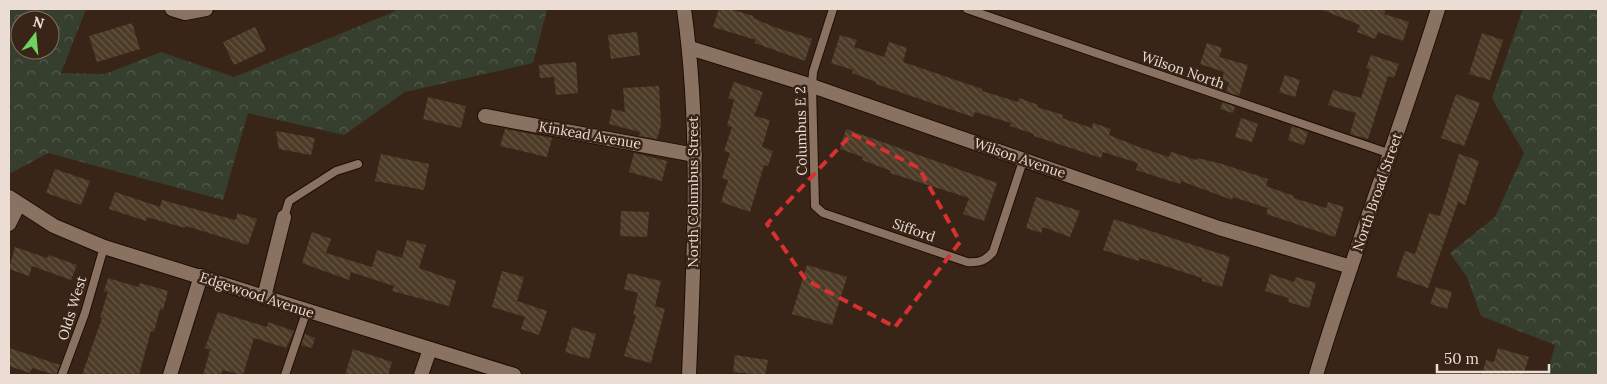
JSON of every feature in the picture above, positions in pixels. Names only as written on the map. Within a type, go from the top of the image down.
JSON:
[{"type":"street","points":[[172,9],[185,13],[206,9]]},
{"type":"street","name":"North Columbus Street","points":[[684,9],[690,48],[695,155],[689,375]]},
{"type":"street","name":"North Broad Street","points":[[1316,375],[1438,9]]},
{"type":"street","name":"Wilson Avenue","points":[[690,48],[812,86],[1024,158],[1219,228],[1351,267]]},
{"type":"street","name":"Kinkead Avenue","points":[[485,116],[695,155]]},
{"type":"street","points":[[9,224],[14,200]]},
{"type":"street","name":"Edgewood Avenue","points":[[14,200],[54,226],[104,247],[514,375]]},
{"type":"street","points":[[264,297],[284,217]]},
{"type":"street","points":[[170,375],[201,276]]},
{"type":"street","points":[[421,375],[430,349]]},
{"type":"lane","name":"Columbus E 2","points":[[832,217],[823,213],[816,206],[812,86],[813,72],[834,9]]},
{"type":"lane","name":"Wilson North","points":[[967,9],[1391,154]]},
{"type":"lane","name":"Sifford","points":[[832,217],[967,262],[977,263],[987,258],[993,252],[1024,158]]},
{"type":"lane","points":[[284,217],[289,201],[336,171],[358,164]]},
{"type":"lane","name":"Olds West","points":[[62,375],[85,313],[104,247]]},
{"type":"lane","points":[[285,375],[307,310]]},
{"type":"highlighted area","points":[[852,134],[919,168],[960,242],[895,327],[806,280],[767,224]]},
{"type":"green space","points":[[9,9],[86,9],[61,73],[105,74],[161,52],[234,77],[398,9],[556,9],[547,10],[533,63],[405,92],[344,135],[248,113],[223,200],[48,153],[9,174]]},
{"type":"green space","points":[[1523,9],[1598,9],[1598,375],[1547,375],[1555,345],[1481,316],[1467,277],[1450,253],[1495,217],[1524,153],[1492,98]]},
{"type":"building","points":[[719,9],[730,9],[753,16],[753,18],[774,27],[812,39],[805,61],[755,43],[756,40],[713,27]]},
{"type":"building","points":[[1320,9],[1378,9],[1385,11],[1384,14],[1409,22],[1403,41],[1378,32],[1375,39],[1357,32],[1360,25]]},
{"type":"building","points":[[132,23],[140,49],[97,62],[89,36]]},
{"type":"building","points":[[255,27],[266,50],[234,65],[223,42]]},
{"type":"building","points":[[637,32],[640,55],[611,59],[608,35]]},
{"type":"building","points":[[1482,33],[1503,40],[1490,80],[1469,74]]},
{"type":"building","points":[[840,35],[857,40],[854,47],[884,57],[889,42],[907,48],[903,62],[982,89],[982,91],[1018,102],[1019,98],[1038,105],[1037,107],[1063,115],[1062,118],[1092,128],[1093,123],[1111,129],[1109,135],[1136,146],[1169,157],[1171,152],[1196,160],[1197,158],[1222,164],[1268,179],[1266,186],[1294,196],[1293,198],[1326,208],[1328,202],[1344,207],[1335,237],[1266,214],[1268,208],[1233,197],[1232,200],[1181,181],[1180,184],[1136,170],[1138,163],[1103,152],[1101,158],[1034,136],[1034,134],[1010,126],[1011,123],[975,112],[973,117],[876,84],[876,82],[852,73],[853,70],[831,63]]},
{"type":"building","points":[[1207,43],[1222,48],[1219,57],[1248,65],[1239,96],[1226,92],[1229,82],[1222,80],[1224,72],[1200,64]]},
{"type":"building","points":[[1371,55],[1399,64],[1394,78],[1388,76],[1368,139],[1350,134],[1356,113],[1328,105],[1333,90],[1361,98],[1370,70],[1366,68]]},
{"type":"building","points":[[576,62],[578,93],[556,95],[554,77],[540,78],[539,65]]},
{"type":"building","points":[[1285,75],[1300,80],[1295,97],[1279,92]]},
{"type":"building","points":[[734,82],[763,92],[754,116],[770,120],[762,147],[773,151],[768,166],[764,165],[750,212],[721,202],[728,180],[722,178],[730,153],[724,151],[732,127],[727,126],[734,100],[728,98]]},
{"type":"building","points":[[659,86],[661,125],[657,139],[639,136],[640,132],[609,124],[612,109],[625,112],[623,88]]},
{"type":"building","points":[[1456,94],[1480,103],[1464,146],[1441,138]]},
{"type":"building","points":[[428,97],[466,106],[461,128],[423,119]]},
{"type":"building","points":[[1223,102],[1235,107],[1233,113],[1220,109]]},
{"type":"building","points":[[1241,118],[1258,124],[1252,142],[1235,137]]},
{"type":"building","points":[[1292,126],[1308,132],[1304,145],[1288,140]]},
{"type":"building","points":[[505,129],[552,138],[547,157],[500,146]]},
{"type":"building","points":[[846,129],[997,183],[984,221],[963,214],[969,198],[890,173],[891,171],[862,160],[863,157],[840,149]]},
{"type":"building","points":[[276,131],[315,138],[311,155],[279,149]]},
{"type":"building","points":[[634,153],[667,161],[662,181],[629,172]]},
{"type":"building","points":[[381,154],[429,164],[424,190],[375,181]]},
{"type":"building","points":[[1459,154],[1479,161],[1465,205],[1458,202],[1428,288],[1396,277],[1405,251],[1415,254],[1429,213],[1440,216]]},
{"type":"building","points":[[55,169],[90,181],[81,205],[46,193]]},
{"type":"building","points":[[115,192],[160,207],[162,200],[235,220],[238,213],[257,219],[248,245],[186,226],[185,228],[147,217],[146,221],[109,209]]},
{"type":"building","points":[[1036,197],[1080,211],[1070,237],[1043,227],[1041,233],[1026,228]]},
{"type":"building","points":[[621,211],[649,212],[647,237],[620,236]]},
{"type":"building","points":[[1114,219],[1230,257],[1222,287],[1202,281],[1202,278],[1140,258],[1139,261],[1103,250]]},
{"type":"building","points":[[312,232],[331,239],[326,253],[372,267],[377,250],[402,258],[407,240],[426,245],[419,268],[456,281],[449,306],[392,291],[394,286],[351,272],[349,280],[302,263]]},
{"type":"building","points":[[15,247],[47,258],[49,255],[77,265],[71,280],[32,266],[29,276],[9,269]]},
{"type":"building","points":[[807,265],[847,277],[832,325],[792,314]]},
{"type":"building","points":[[502,271],[524,277],[517,301],[547,311],[539,335],[521,329],[525,317],[492,307]]},
{"type":"building","points":[[628,273],[661,281],[655,306],[665,309],[651,363],[624,356],[636,315],[633,315],[638,293],[624,289]]},
{"type":"building","points":[[1270,274],[1294,282],[1296,277],[1316,283],[1309,308],[1288,302],[1289,298],[1265,291]]},
{"type":"building","points":[[108,278],[138,287],[140,283],[168,291],[163,310],[160,309],[154,332],[151,331],[139,375],[82,375],[102,318],[100,317],[108,292],[104,291]]},
{"type":"building","points":[[1436,287],[1452,292],[1447,309],[1430,304]]},
{"type":"building","points":[[218,312],[267,327],[268,322],[294,331],[286,348],[254,338],[243,375],[222,370],[221,375],[203,375],[210,350],[205,348]]},
{"type":"building","points":[[572,327],[596,334],[589,359],[565,352]]},
{"type":"building","points":[[305,334],[315,338],[312,348],[301,345]]},
{"type":"building","points":[[9,348],[60,365],[56,375],[32,368],[30,373],[9,366]]},
{"type":"building","points":[[1498,348],[1529,357],[1523,375],[1482,375],[1486,360],[1494,362]]},
{"type":"building","points":[[353,349],[392,362],[388,375],[345,375]]},
{"type":"building","points":[[735,355],[768,360],[765,375],[733,372]]}]
